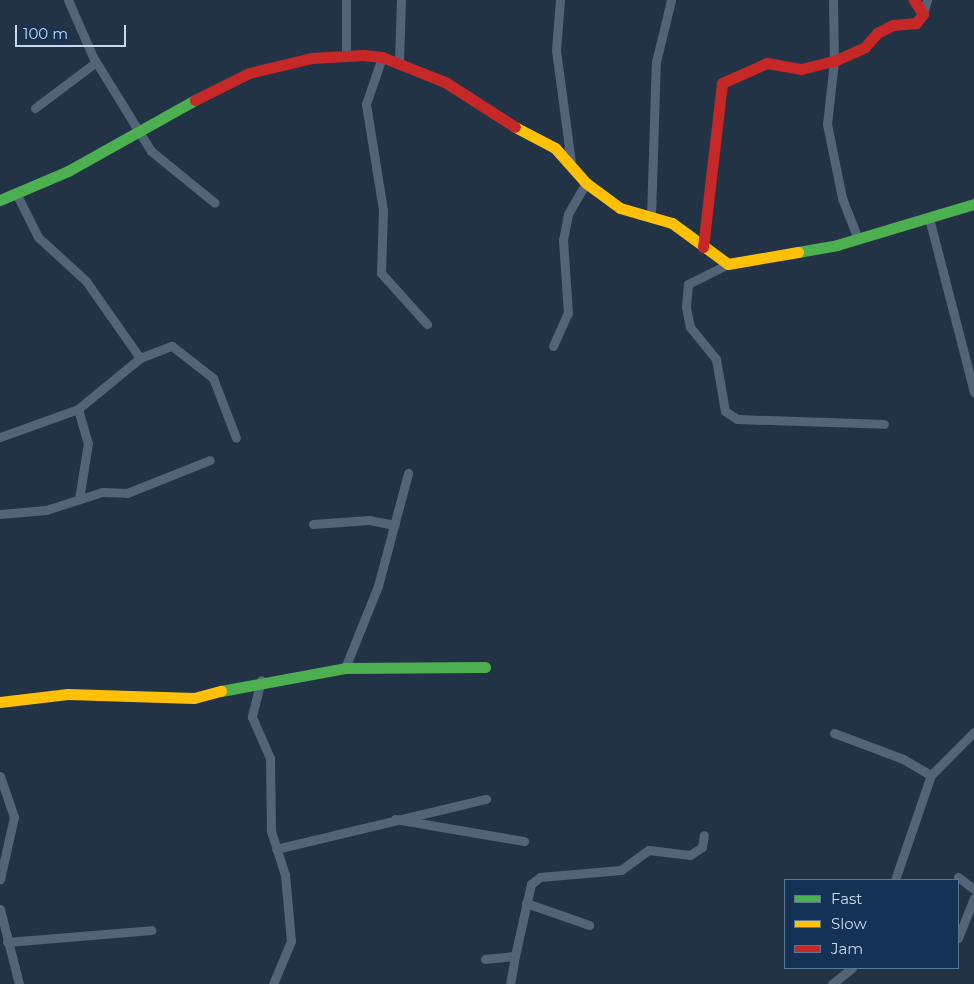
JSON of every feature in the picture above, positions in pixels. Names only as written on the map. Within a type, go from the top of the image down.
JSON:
[{"type":"street","points":[[68,0],[96,62],[136,130],[174,173],[215,203]]},
{"type":"street","points":[[346,0],[346,56]]},
{"type":"street","points":[[399,62],[401,0]]},
{"type":"street","points":[[560,0],[556,50],[571,162]]},
{"type":"street","points":[[651,217],[656,62],[671,0]]},
{"type":"street","points":[[833,0],[834,61],[827,124],[842,198],[858,239]]},
{"type":"street","points":[[914,0],[923,14]]},
{"type":"street","points":[[703,247],[722,83],[768,63],[801,69],[834,61],[865,48],[877,33],[893,25],[916,23],[923,14],[927,0]]},
{"type":"street","points":[[0,200],[68,171],[136,130],[249,73],[346,56],[382,57],[399,62],[445,82],[478,107],[556,148],[571,162],[586,183],[620,208],[672,223],[728,264]]},
{"type":"street","points":[[382,57],[366,104],[383,210],[382,273],[427,324]]},
{"type":"street","points":[[35,108],[96,62]]},
{"type":"street","points":[[553,346],[568,313],[563,240],[568,214],[586,183]]},
{"type":"street","points":[[16,193],[38,237],[86,281],[140,358]]},
{"type":"street","points":[[884,424],[736,419],[725,411],[716,359],[690,327],[686,307],[688,284],[728,264],[858,239],[974,204]]},
{"type":"street","points":[[929,218],[974,392]]},
{"type":"street","points":[[0,437],[78,409],[140,358],[172,346],[203,366],[220,392],[236,438]]},
{"type":"street","points":[[78,409],[88,444],[79,499]]},
{"type":"street","points":[[0,514],[46,510],[102,492],[127,493],[210,460]]},
{"type":"street","points":[[345,668],[378,586],[408,473]]},
{"type":"street","points":[[314,524],[369,520],[395,525]]},
{"type":"street","points":[[0,702],[68,694],[194,698],[261,680],[345,668],[485,667]]},
{"type":"street","points":[[261,680],[252,717],[270,758],[276,849],[285,875],[291,941],[273,984]]},
{"type":"street","points":[[895,879],[931,774],[974,732]]},
{"type":"street","points":[[834,733],[931,774]]},
{"type":"street","points":[[0,776],[14,817],[0,879]]},
{"type":"street","points":[[276,849],[392,819],[486,800]]},
{"type":"street","points":[[392,819],[524,842]]},
{"type":"street","points":[[510,984],[526,903],[532,884],[540,877],[621,870],[649,850],[690,855],[702,846],[704,835]]},
{"type":"street","points":[[958,877],[974,889]]},
{"type":"street","points":[[959,936],[974,898]]},
{"type":"street","points":[[526,903],[589,925]]},
{"type":"street","points":[[0,909],[19,984]]},
{"type":"street","points":[[7,942],[152,930]]},
{"type":"street","points":[[485,959],[515,956]]},
{"type":"street","points":[[832,984],[851,969]]},
{"type":"traffic: fast","points":[[0,200],[68,171],[195,100]]},
{"type":"traffic: fast","points":[[798,252],[837,245],[974,204]]},
{"type":"traffic: fast","points":[[221,691],[345,668],[485,667]]},
{"type":"traffic: slow","points":[[515,127],[555,148],[586,183],[620,208],[672,223],[728,264],[798,252]]},
{"type":"traffic: slow","points":[[0,702],[68,694],[194,698],[221,691]]},
{"type":"traffic: jam","points":[[703,247],[722,83],[767,63],[801,69],[834,61],[865,47],[877,33],[893,25],[916,23],[923,14],[914,0]]},
{"type":"traffic: jam","points":[[195,100],[249,73],[312,58],[363,55],[382,57],[445,82],[515,127]]}]
